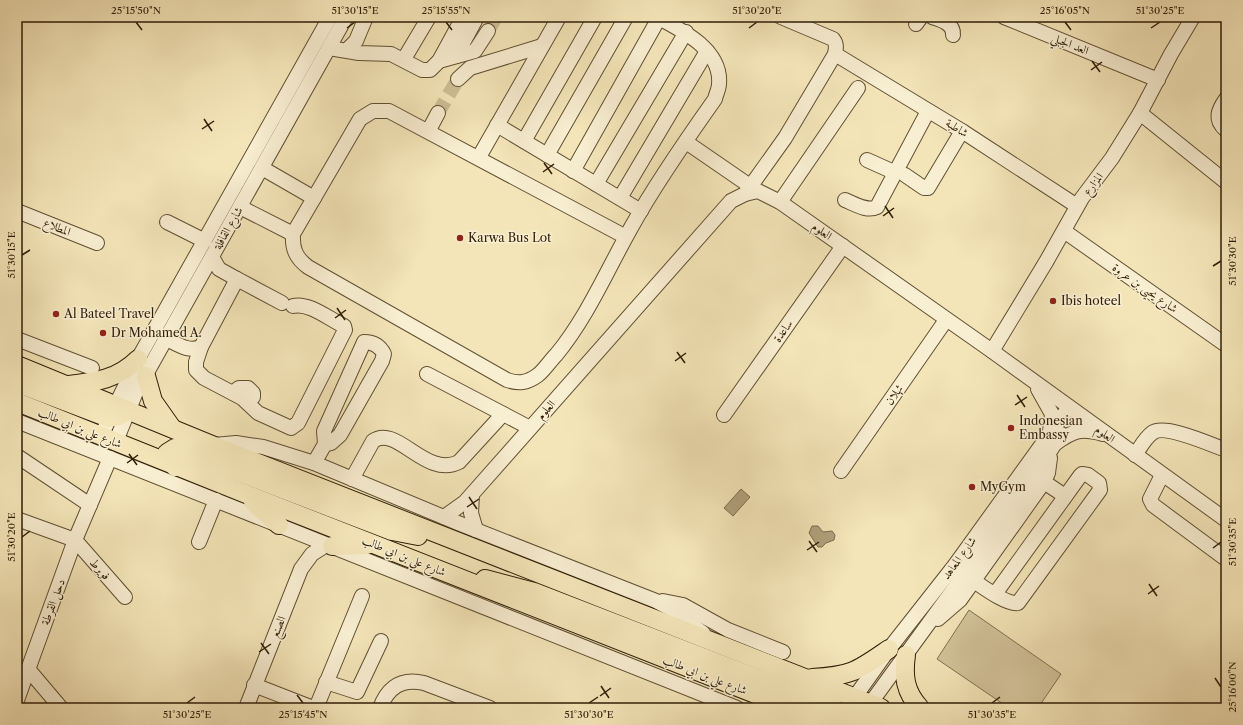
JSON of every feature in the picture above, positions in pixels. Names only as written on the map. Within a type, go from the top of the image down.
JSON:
[{"type":"main road","points":[[68,385],[96,382],[114,376],[127,369],[138,359]]},
{"type":"main road","points":[[17,365],[68,385],[117,411],[172,428],[444,538],[804,678],[863,706]]},
{"type":"main road","points":[[146,376],[153,401],[172,428]]},
{"type":"main road","points":[[17,383],[92,412],[117,411]]},
{"type":"main road","name":"شارع علي بن ابي طالب","points":[[17,402],[109,445],[175,466],[785,706]]},
{"type":"main road","points":[[175,466],[169,460],[167,453],[175,448],[392,531],[444,538]]},
{"type":"main road","points":[[246,494],[279,525]]},
{"type":"main road","points":[[329,546],[355,547],[373,544]]},
{"type":"main road","points":[[436,569],[489,580],[534,592],[834,708]]},
{"type":"main road","points":[[804,678],[843,676],[859,670],[890,649]]},
{"type":"main road","points":[[906,655],[905,683],[913,700],[920,708]]},
{"type":"street","name":"شارع القافلة","points":[[109,445],[117,411],[138,359],[330,17]]},
{"type":"street","name":"شارع القافلة","points":[[109,445],[117,411],[146,376],[346,17]]},
{"type":"street","points":[[347,50],[356,41],[366,17]]},
{"type":"street","points":[[404,59],[429,17]]},
{"type":"street","points":[[329,48],[359,53],[391,54],[426,71],[435,68],[463,17]]},
{"type":"street","points":[[456,56],[477,17]]},
{"type":"street","points":[[479,157],[559,17]]},
{"type":"street","points":[[524,141],[594,17]]},
{"type":"street","points":[[547,155],[626,17]]},
{"type":"street","points":[[686,142],[748,190],[785,138],[835,54],[836,43],[833,39],[781,17]]},
{"type":"street","points":[[935,17],[952,27],[953,35]]},
{"type":"street","name":"العد الجبلي","points":[[1004,17],[1158,80]]},
{"type":"street","name":"المزارع","points":[[992,351],[1064,231],[1077,206],[1112,158],[1140,113],[1171,54],[1193,17]]},
{"type":"street","points":[[573,171],[658,18],[686,32],[707,51],[715,63],[719,84],[715,99],[641,211],[582,318],[565,344],[539,374],[528,381],[518,383],[507,380],[308,268],[300,261],[294,252],[292,244],[293,234],[360,119],[373,111],[390,111],[429,130],[626,237]]},
{"type":"street","points":[[439,61],[475,51],[488,31]]},
{"type":"street","points":[[596,184],[686,32]]},
{"type":"street","points":[[458,78],[470,68],[542,46]]},
{"type":"street","points":[[620,198],[707,51]]},
{"type":"street","name":"شاطبة","points":[[835,54],[962,131],[1077,206]]},
{"type":"street","points":[[780,202],[858,88]]},
{"type":"street","points":[[1226,99],[1220,107],[1218,116],[1220,123],[1226,130]]},
{"type":"street","points":[[846,200],[867,209],[877,207],[900,174],[928,111]]},
{"type":"street","points":[[429,130],[438,113]]},
{"type":"street","points":[[1140,113],[1226,182]]},
{"type":"street","points":[[497,125],[641,211]]},
{"type":"street","points":[[867,160],[900,174],[924,188],[930,186],[962,131]]},
{"type":"street","points":[[262,168],[314,198]]},
{"type":"street","name":"العلوم","points":[[444,517],[460,508],[725,207],[731,201],[748,190],[758,191],[780,202],[992,351],[1226,520]]},
{"type":"street","points":[[240,207],[293,234]]},
{"type":"street","name":"المطلاع","points":[[17,211],[97,243]]},
{"type":"street","points":[[168,222],[205,241]]},
{"type":"street","name":"شارع يحيى بن عروة","points":[[1064,231],[1226,345]]},
{"type":"street","name":"ساعدة","points":[[724,415],[843,246]]},
{"type":"street","points":[[185,349],[201,376],[246,401],[261,415],[288,428],[294,427],[345,331],[344,326],[309,308],[299,305],[287,305],[219,269],[212,257]]},
{"type":"street","points":[[195,366],[201,347],[237,279]]},
{"type":"street","name":"ثهلان","points":[[841,471],[946,320]]},
{"type":"street","points":[[17,339],[92,368]]},
{"type":"street","points":[[167,339],[185,349],[196,349],[201,347]]},
{"type":"street","points":[[314,464],[325,444],[324,431],[364,342],[371,342],[382,349],[384,354],[382,361],[340,435],[330,444],[325,444]]},
{"type":"street","points":[[427,374],[530,428]]},
{"type":"street","points":[[924,628],[942,616],[960,600],[1044,482],[1050,461],[1052,414],[1044,397],[1032,380]]},
{"type":"street","name":"شارع المعاهد","points":[[863,706],[890,649],[1050,445],[1073,410]]},
{"type":"street","points":[[352,479],[373,441],[377,438],[387,437],[434,464],[453,464],[459,462],[503,414]]},
{"type":"street","name":"شارع علي بن ابي طالب","points":[[17,421],[109,445],[216,500],[737,708]]},
{"type":"street","points":[[1050,445],[1070,432],[1092,430],[1106,434]]},
{"type":"street","points":[[1135,455],[1152,433],[1159,430],[1173,431],[1226,450]]},
{"type":"street","points":[[212,445],[236,443],[263,447],[314,464],[656,601],[673,610],[783,652]]},
{"type":"street","name":"دحل القرطة","points":[[17,700],[75,540],[90,505],[109,445]]},
{"type":"street","name":"شارع المعاهد","points":[[863,706],[906,655],[924,628],[966,572],[1038,470],[1050,445]]},
{"type":"street","points":[[17,456],[90,505]]},
{"type":"street","points":[[974,581],[995,594],[1011,603],[1015,604],[1020,600],[1100,490],[1101,484],[1088,475],[1082,474],[995,594]]},
{"type":"street","points":[[1162,475],[1150,499],[1153,505],[1226,559]]},
{"type":"street","points":[[1044,482],[1065,496]]},
{"type":"street","points":[[472,495],[471,513],[476,530]]},
{"type":"street","points":[[199,542],[216,500]]},
{"type":"street","points":[[17,519],[75,540]]},
{"type":"street","name":"الصنع","points":[[298,534],[303,550],[301,569]]},
{"type":"street","name":"فويرط","points":[[75,540],[125,597]]},
{"type":"street","name":"الصنع","points":[[246,708],[301,569],[312,554],[329,546]]},
{"type":"street","points":[[316,708],[362,596]]},
{"type":"street","points":[[689,615],[720,645]]},
{"type":"street","points":[[326,682],[357,692],[381,641]]},
{"type":"street","points":[[28,669],[61,708]]},
{"type":"street","points":[[380,708],[388,693],[395,686],[404,681],[414,680],[424,682],[490,708]]},
{"type":"street","points":[[254,685],[313,708]]},
{"type":"shaded area","points":[[741,489],[750,497],[733,516],[724,508]]},
{"type":"shaded area","points":[[812,526],[818,526],[823,532],[832,531],[835,535],[834,540],[826,543],[822,547],[818,547],[809,533]]},
{"type":"shaded area","points":[[969,610],[1061,674],[1038,708],[1009,708],[937,659]]},
{"type":"tunnel","points":[[488,31],[496,17]]},
{"type":"tunnel","points":[[438,113],[458,79]]},
{"type":"place","name":"Karwa Bus Lot","points":[[460,238]]},
{"type":"place","name":"Ibis hoteel","points":[[1053,301]]},
{"type":"place","name":"Al Bateel Travel","points":[[56,314]]},
{"type":"place","name":"Dr Mohamed A.","points":[[103,333]]},
{"type":"place","name":"Indonesian Embassy","points":[[1011,428]]},
{"type":"place","name":"MyGym","points":[[972,487]]}]
